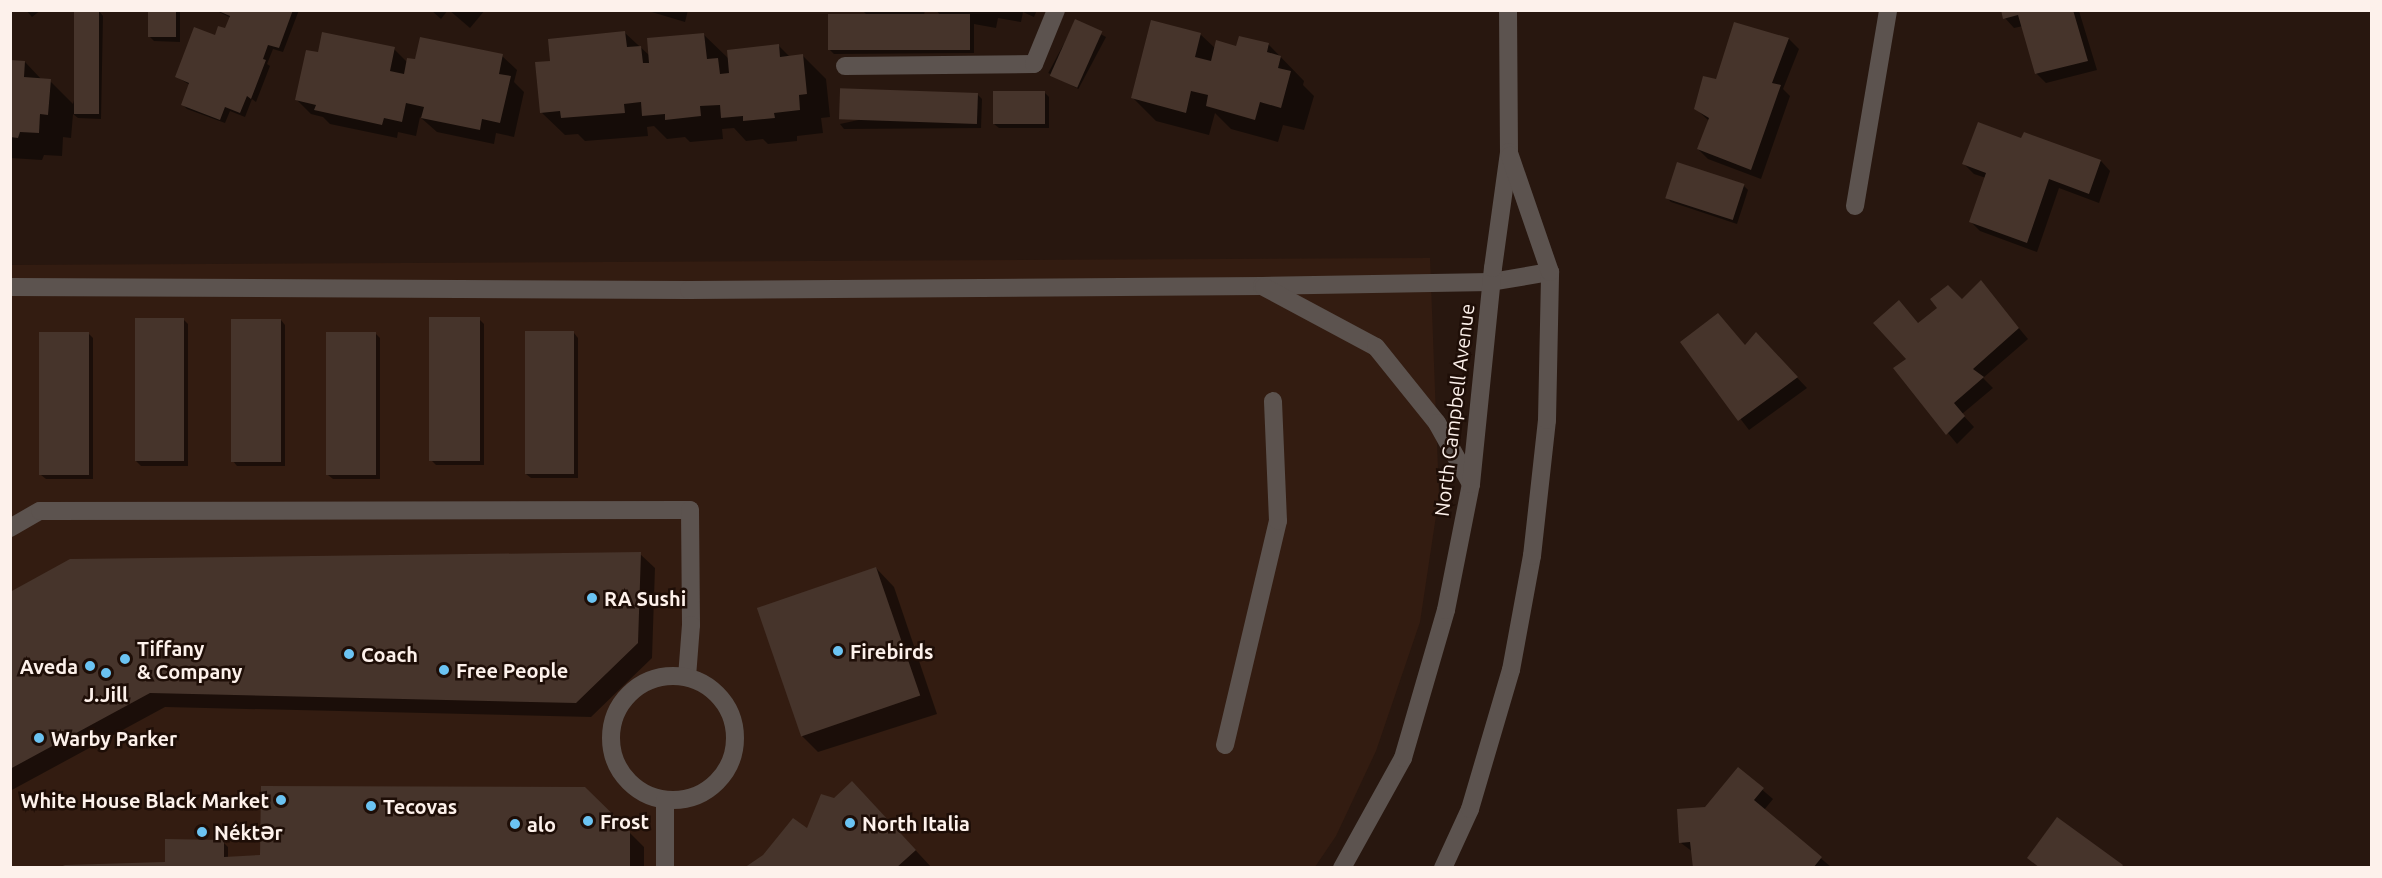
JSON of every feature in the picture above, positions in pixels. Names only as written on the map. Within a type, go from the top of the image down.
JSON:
[{"type":"street","points":[[845,66],[1034,64],[1056,10]]},
{"type":"street","name":"North Campbell Avenue","points":[[1342,867],[1403,758],[1446,610],[1471,484],[1491,282],[1509,152],[1508,10]]},
{"type":"street","points":[[1855,206],[1888,10]]},
{"type":"street","name":"North Campbell Avenue","points":[[1443,867],[1470,809],[1510,670],[1532,556],[1547,420],[1550,272],[1509,152]]},
{"type":"street","points":[[10,287],[701,290],[1263,286],[1491,282],[1550,272]]},
{"type":"street","points":[[1263,286],[1376,347],[1437,423],[1471,484]]},
{"type":"street","points":[[1225,746],[1278,521],[1273,401]]},
{"type":"street","points":[[10,528],[40,511],[690,510],[691,625],[687,677]]},
{"type":"street","points":[[667,676],[687,677],[707,685],[723,700],[732,718],[736,739],[732,760],[722,778],[706,792],[686,800],[665,800],[646,795],[629,783],[623,775],[611,748],[611,728],[618,708],[630,692],[667,676]]},
{"type":"street","points":[[665,800],[665,867]]},
{"type":"shaded area","points":[[1430,258],[1439,496],[1420,622],[1376,751],[1336,836],[1315,867],[11,867],[10,265]]},
{"type":"building","points":[[74,10],[99,10],[99,114],[74,114]]},
{"type":"building","points":[[148,10],[176,10],[176,37],[148,37]]},
{"type":"building","points":[[216,10],[293,10],[279,48],[268,45],[263,59],[266,60],[251,99],[247,96],[240,113],[225,107],[220,120],[181,105],[189,83],[175,77],[194,27],[215,35],[218,26],[225,28],[230,16]]},
{"type":"building","points":[[2001,10],[2073,10],[2088,61],[2035,74],[2018,15],[2003,19]]},
{"type":"building","points":[[828,14],[970,14],[970,50],[828,50]]},
{"type":"building","points":[[1075,19],[1102,31],[1077,88],[1050,76]]},
{"type":"building","points":[[1151,20],[1201,33],[1195,57],[1211,61],[1216,40],[1236,46],[1239,36],[1269,43],[1267,52],[1281,56],[1278,68],[1291,71],[1281,108],[1260,102],[1255,120],[1206,106],[1208,95],[1191,91],[1186,113],[1131,98]]},
{"type":"building","points":[[1734,22],[1789,38],[1772,83],[1781,85],[1751,170],[1697,149],[1709,118],[1694,109],[1703,76],[1716,79]]},
{"type":"building","points":[[625,31],[627,47],[641,46],[643,63],[649,63],[647,38],[704,33],[707,59],[718,58],[720,74],[729,73],[727,50],[779,44],[780,57],[803,54],[807,94],[799,95],[800,110],[774,113],[775,118],[743,121],[743,116],[721,118],[720,105],[700,106],[701,116],[665,120],[665,114],[642,116],[641,102],[624,104],[625,113],[561,118],[560,111],[540,113],[535,62],[550,61],[548,39]]},
{"type":"building","points":[[322,32],[395,47],[390,71],[404,74],[407,58],[415,59],[420,37],[503,54],[499,74],[511,76],[500,123],[482,119],[480,130],[421,118],[424,107],[406,103],[402,122],[384,118],[382,125],[314,110],[316,105],[295,100],[306,50],[318,52]]},
{"type":"building","points":[[10,60],[25,61],[24,77],[51,79],[48,115],[40,114],[39,133],[20,132],[18,138],[10,137]]},
{"type":"building","points":[[840,88],[978,93],[977,124],[839,119]]},
{"type":"building","points":[[993,91],[1045,91],[1045,124],[993,124]]},
{"type":"building","points":[[1978,122],[2021,138],[2024,132],[2101,160],[2089,194],[2049,179],[2027,243],[1969,222],[1986,173],[1962,164]]},
{"type":"building","points":[[1677,162],[1745,184],[1733,220],[1665,198]]},
{"type":"building","points":[[1981,280],[2019,328],[1973,369],[1984,377],[1954,403],[1965,416],[1946,435],[1893,368],[1906,359],[1873,323],[1899,300],[1918,323],[1937,308],[1930,299],[1948,285],[1962,299]]},
{"type":"building","points":[[1718,313],[1745,345],[1756,332],[1798,377],[1738,421],[1680,342]]},
{"type":"building","points":[[429,317],[480,317],[480,461],[429,461]]},
{"type":"building","points":[[135,318],[184,318],[184,461],[135,461]]},
{"type":"building","points":[[231,319],[281,319],[281,462],[231,462]]},
{"type":"building","points":[[525,331],[574,331],[574,474],[525,474]]},
{"type":"building","points":[[39,332],[89,332],[89,475],[39,475]]},
{"type":"building","points":[[326,332],[376,332],[376,475],[326,475]]},
{"type":"building","points":[[641,552],[638,643],[576,703],[150,693],[10,769],[10,592],[70,559]]},
{"type":"building","name":"Firebirds","points":[[876,567],[920,696],[801,737],[757,608]]},
{"type":"building","points":[[1738,767],[1764,788],[1754,800],[1822,857],[1813,868],[1693,868],[1690,842],[1679,843],[1677,809],[1705,807]]},
{"type":"building","name":"North Italia","points":[[852,781],[916,850],[896,868],[744,868],[763,855],[793,818],[807,828],[821,794],[834,798]]},
{"type":"building","points":[[261,786],[585,787],[630,831],[630,868],[58,868],[65,865],[165,862],[165,839],[224,840],[224,857],[260,855]]},
{"type":"building","points":[[2057,817],[2123,865],[2121,868],[2040,868],[2027,858]]},
{"type":"place","name":"RA Sushi","points":[[592,598]]},
{"type":"place","name":"Firebirds","points":[[838,651]]},
{"type":"place","name":"Coach","points":[[349,654]]},
{"type":"place","name":"Tiffany & Company","points":[[125,659]]},
{"type":"place","name":"Aveda","points":[[90,666]]},
{"type":"place","name":"Free People","points":[[444,670]]},
{"type":"place","name":"J.Jill","points":[[106,673]]},
{"type":"place","name":"Warby Parker","points":[[39,738]]},
{"type":"place","name":"White House Black Market","points":[[281,800]]},
{"type":"place","name":"Tecovas","points":[[371,806]]},
{"type":"place","name":"Frost","points":[[588,821]]},
{"type":"place","name":"North Italia","points":[[850,823]]},
{"type":"place","name":"alo","points":[[515,824]]},
{"type":"place","name":"Néktər","points":[[202,832]]}]
